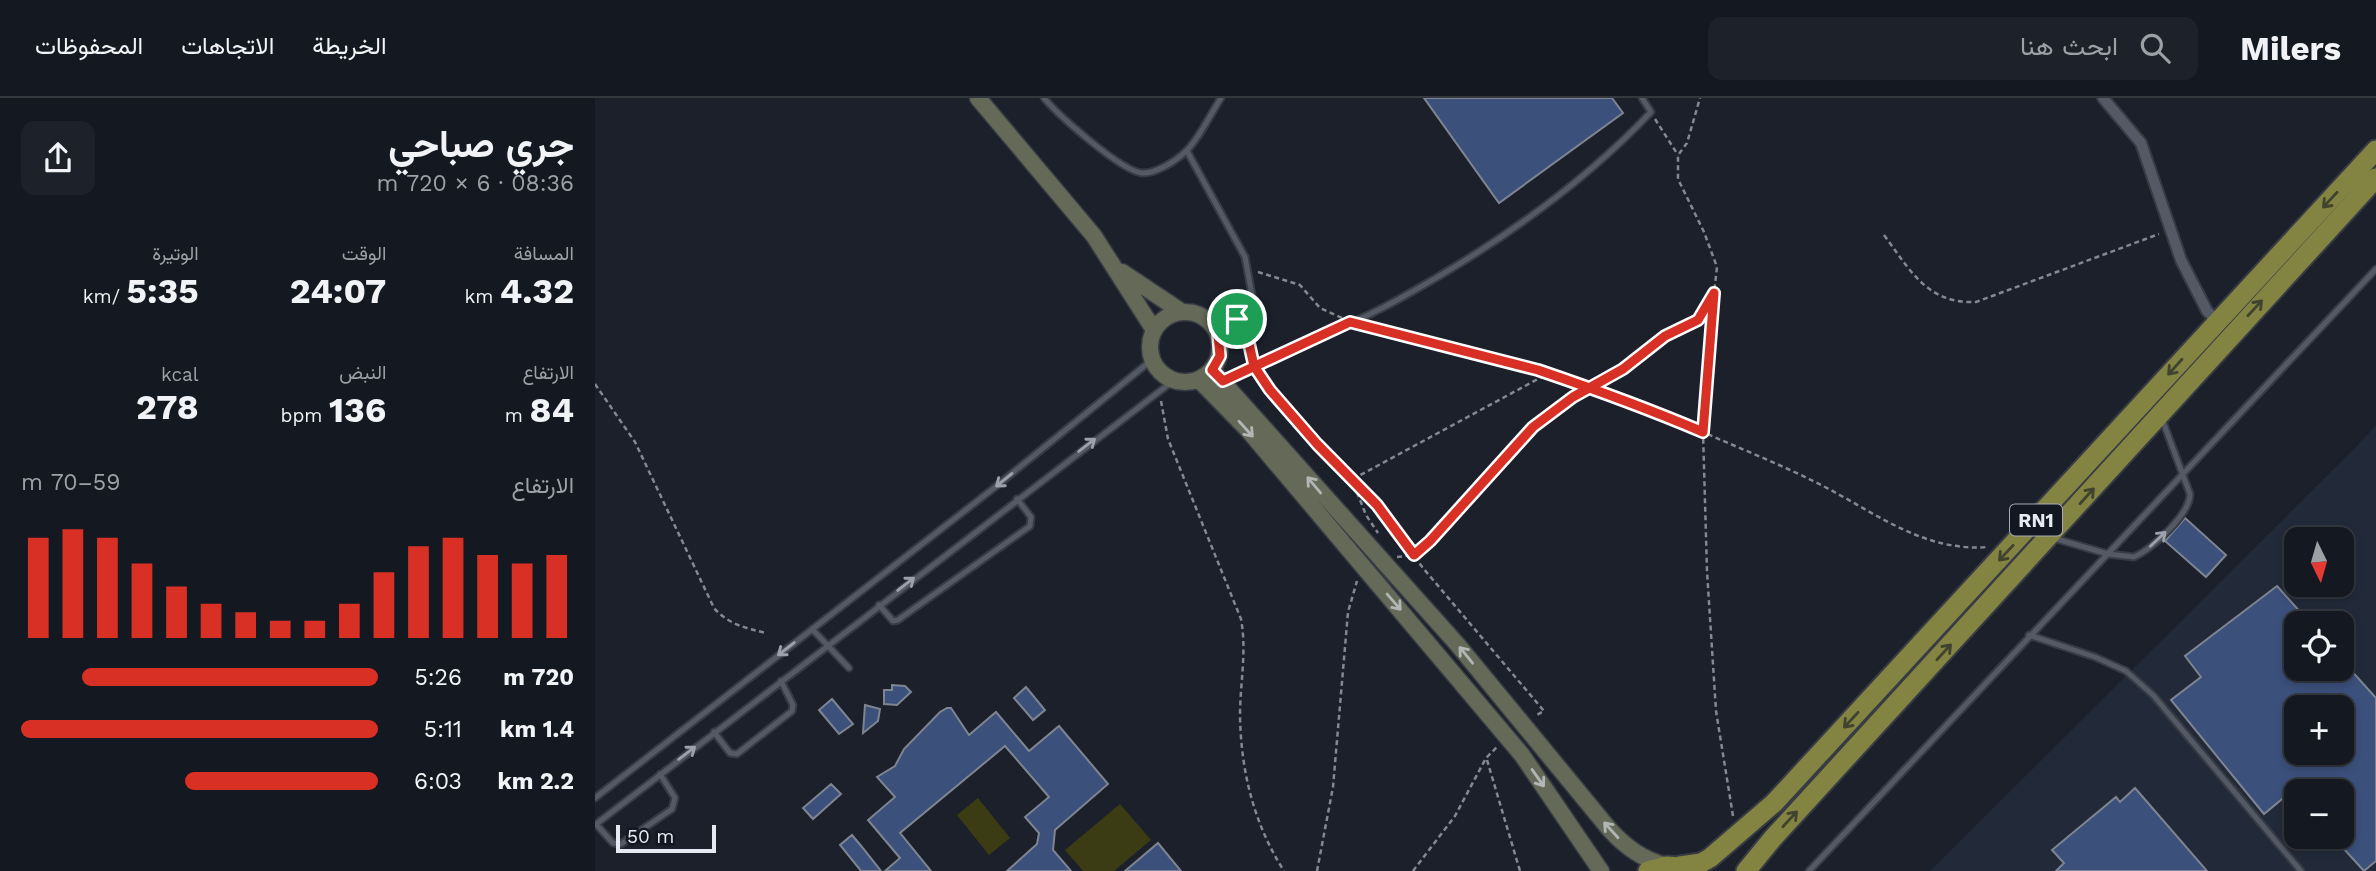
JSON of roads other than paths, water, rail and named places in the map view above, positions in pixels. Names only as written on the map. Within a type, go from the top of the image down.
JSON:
[{"type":"highway","name":"RN1","points":[[1648,871],[1701,863],[1774,803],[2376,150]]},
{"type":"highway","name":"RN1","points":[[1746,871],[1773,838],[2376,178]]},
{"type":"main road","points":[[978,98],[1094,236],[1154,330]]},
{"type":"main road","points":[[1117,269],[1182,313]]},
{"type":"main road","points":[[1182,313],[1204,317],[1218,334],[1220,356],[1211,377],[1185,383],[1173,381],[1163,375],[1153,359],[1150,342],[1154,330],[1171,315],[1182,313]]},
{"type":"main road","points":[[1211,377],[1457,644],[1609,830],[1629,849],[1647,860],[1681,867]]},
{"type":"main road","points":[[1211,377],[1248,430],[1530,765],[1601,871]]},
{"type":"street","points":[[2103,98],[2141,144],[2168,230],[2207,312],[2217,321]]},
{"type":"lane","points":[[1044,98],[1058,114],[1110,156],[1137,172],[1146,173],[1187,151],[1221,98]]},
{"type":"lane","points":[[1254,366],[1397,300],[1476,254],[1578,179],[1629,135],[1651,112],[1642,98]]},
{"type":"lane","points":[[1187,151],[1245,257],[1252,295],[1237,319],[1218,334]]},
{"type":"lane","points":[[1808,871],[2376,269]]},
{"type":"lane","points":[[595,798],[994,488],[1153,359]]},
{"type":"lane","points":[[660,774],[675,798],[672,809],[621,844],[613,843],[595,825],[660,774],[714,732],[879,605],[1173,381]]},
{"type":"lane","points":[[2050,537],[2126,558],[2138,556],[2183,515],[2189,504],[2190,494],[2160,413]]},
{"type":"lane","points":[[879,605],[892,620],[898,620],[1030,526],[1031,517],[1017,499]]},
{"type":"lane","points":[[812,629],[849,668]]},
{"type":"lane","points":[[2029,635],[2095,657],[2126,671],[2153,695],[2301,871]]},
{"type":"lane","points":[[714,732],[730,753],[737,754],[792,711],[793,705],[781,681]]}]
